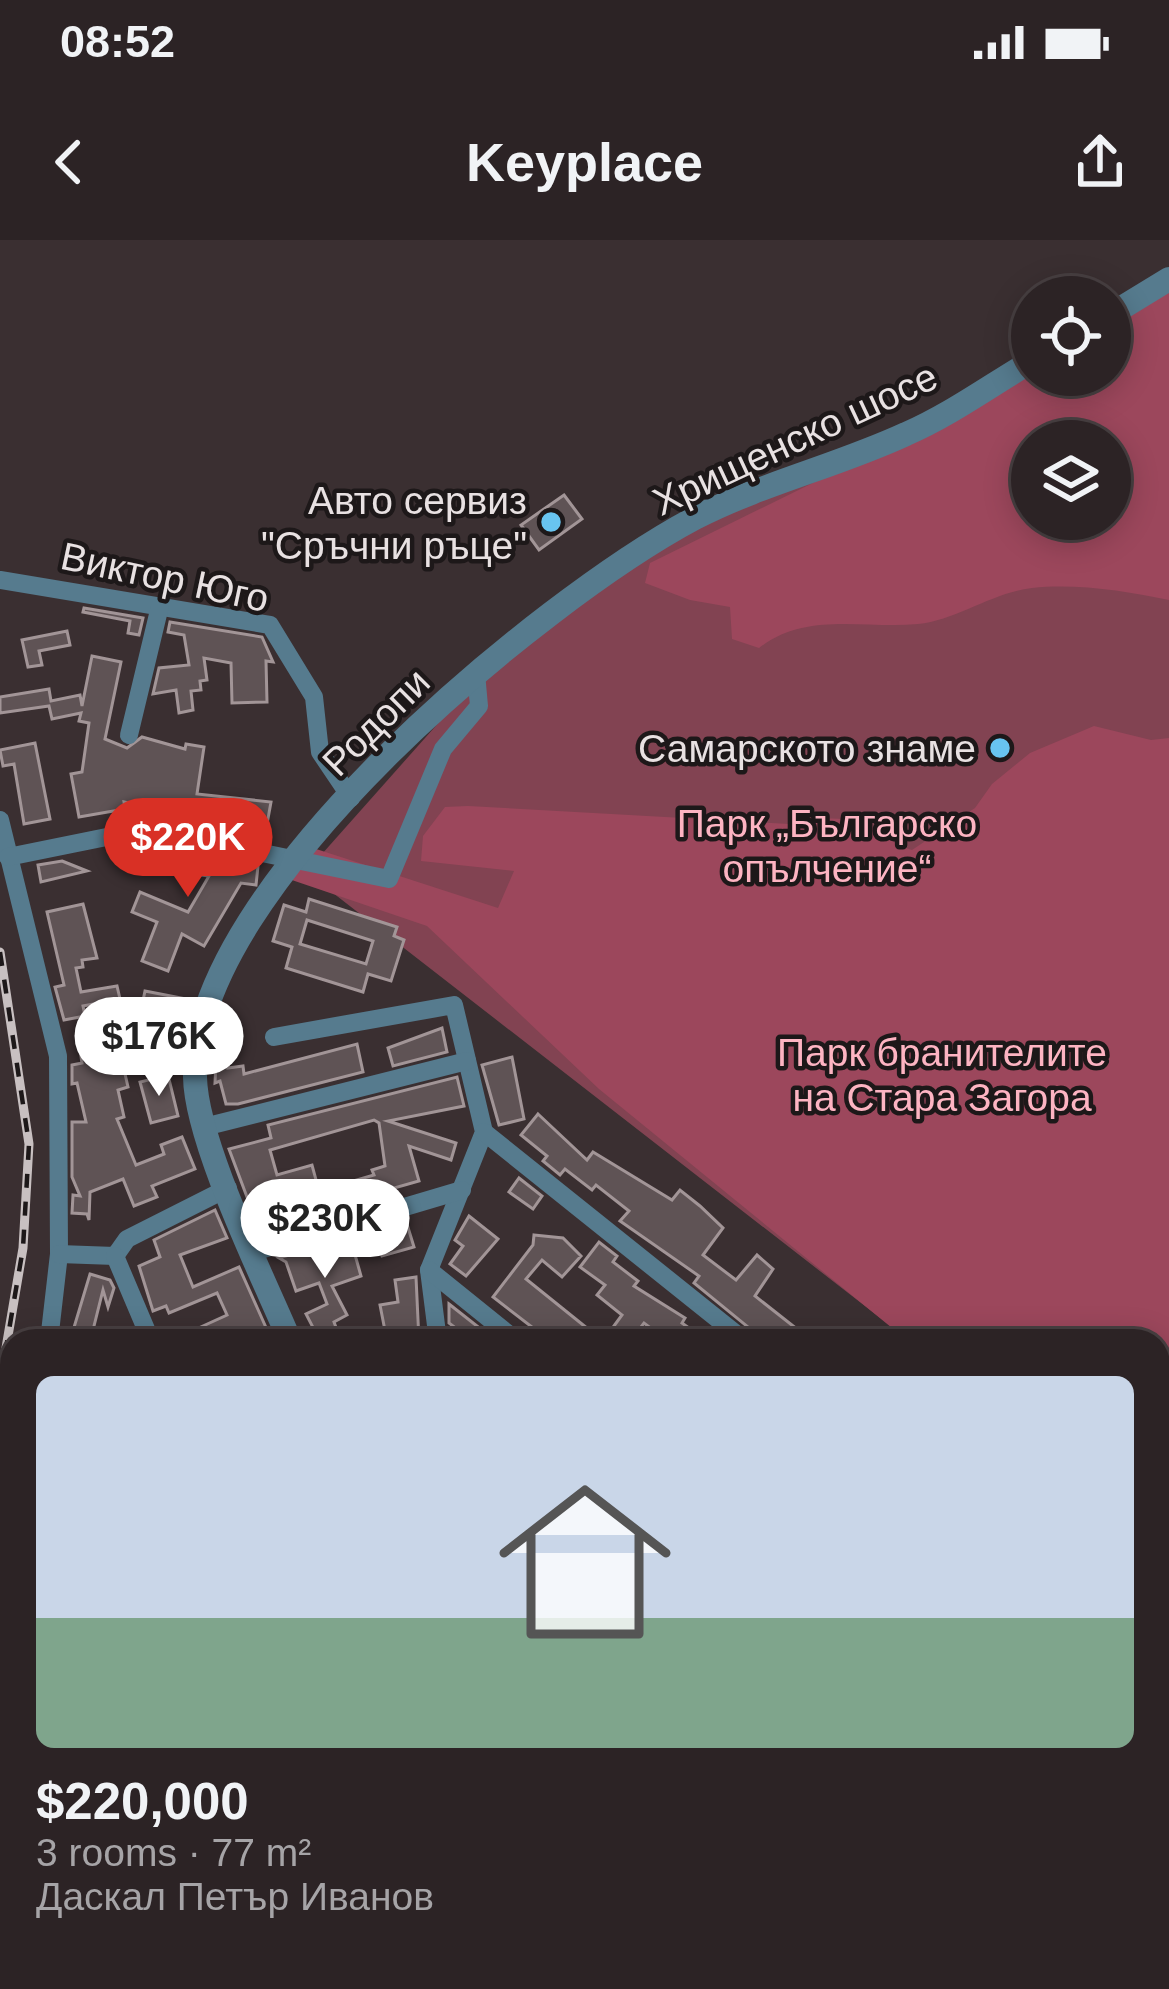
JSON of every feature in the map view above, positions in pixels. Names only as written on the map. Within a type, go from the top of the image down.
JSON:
[{"type":"street","points":[[1131,302],[1169,279]]},
{"type":"street","name":"Хрищенско шосе","points":[[476,674],[578,592],[696,518],[907,434],[1011,373]]},
{"type":"street","name":"Виктор Юго","points":[[0,580],[270,626],[314,697],[320,752],[351,797]]},
{"type":"street","points":[[129,735],[160,605]]},
{"type":"street","points":[[8,857],[146,829],[389,879],[443,749],[479,706],[476,674]]},
{"type":"street","name":"Родопи","points":[[285,1329],[205,1127],[195,1076],[212,991],[290,857],[476,674]]},
{"type":"street","points":[[0,820],[58,1056],[56,1329]]},
{"type":"street","points":[[274,1037],[454,1005],[484,1132],[429,1270],[436,1329]]},
{"type":"street","points":[[205,1127],[467,1061]]},
{"type":"street","points":[[484,1132],[730,1329]]},
{"type":"street","points":[[115,1256],[128,1239],[228,1188]]},
{"type":"street","points":[[253,1252],[462,1190]]},
{"type":"street","points":[[59,1254],[115,1256]]},
{"type":"street","points":[[115,1256],[147,1329]]},
{"type":"street","points":[[429,1270],[502,1329]]},
{"type":"green space","points":[[1169,292],[1169,600],[1101,589],[1032,588],[932,621],[815,625],[759,648],[732,639],[730,607],[690,600],[645,583],[650,563],[1011,385],[1011,396],[1131,396],[1131,313]]},
{"type":"green space","name":"Парк „Българско опълчение“","points":[[1169,323],[1169,1329],[895,1329],[306,872],[473,684],[625,567],[737,506],[1050,396],[1131,396],[1131,356]]},
{"type":"green space","name":"Парк бранителите на Стара Загора","points":[[1094,726],[1151,740],[1169,738],[1169,1329],[893,1329],[599,1089],[427,926],[283,877],[310,847],[498,908],[514,871],[421,861],[423,836],[445,807],[468,806],[789,824],[845,819],[912,850],[975,808],[992,784],[1030,753]]},
{"type":"building","name":"Авто сервиз \"Сръчни ръце\"","points":[[564,495],[582,519],[539,550],[521,525]]},
{"type":"building","points":[[84,608],[143,618],[139,635],[128,633],[130,621],[83,612]]},
{"type":"building","points":[[170,622],[262,637],[273,662],[266,661],[267,702],[232,703],[231,663],[204,658],[207,680],[200,681],[201,690],[191,691],[193,710],[179,713],[176,690],[153,694],[159,668],[189,665],[184,635],[168,632]]},
{"type":"building","points":[[67,631],[70,645],[39,651],[42,665],[28,667],[22,640]]},
{"type":"building","points":[[92,656],[121,662],[105,739],[127,748],[142,737],[185,749],[186,744],[204,747],[197,794],[271,802],[267,824],[212,815],[211,821],[124,802],[125,809],[79,817],[71,774],[82,772],[89,723],[79,721],[81,713],[52,719],[49,706],[0,713],[0,697],[49,689],[51,701],[80,695],[82,706]]},
{"type":"building","points":[[35,743],[50,819],[24,824],[14,764],[3,766],[0,750]]},
{"type":"building","points":[[139,844],[258,866],[256,885],[241,883],[204,946],[182,934],[168,971],[142,961],[157,922],[132,912],[140,892],[188,912],[209,876],[135,867]]},
{"type":"building","points":[[62,861],[87,871],[41,882],[38,865]]},
{"type":"building","points":[[309,899],[397,927],[394,936],[404,940],[391,981],[368,974],[363,992],[286,968],[292,947],[273,941],[284,905],[306,912]],"holes":[[[307,920],[373,941],[366,964],[300,944]]]},
{"type":"building","points":[[83,904],[97,958],[82,960],[83,967],[76,968],[81,992],[117,986],[120,999],[83,1006],[85,1016],[64,1020],[55,987],[64,985],[47,912]]},
{"type":"building","points":[[145,991],[191,1000],[186,1023],[171,1021],[168,1056],[132,1053]]},
{"type":"building","points":[[108,1026],[110,1037],[127,1034],[131,1053],[120,1052],[128,1087],[118,1090],[124,1117],[117,1119],[136,1165],[164,1154],[161,1145],[182,1137],[195,1169],[152,1186],[157,1197],[134,1206],[123,1179],[90,1192],[89,1220],[87,1214],[72,1213],[73,1195],[80,1196],[72,1177],[72,1122],[86,1122],[77,1083],[72,1084],[72,1065],[82,1063],[77,1031]]},
{"type":"building","points":[[442,1028],[447,1052],[393,1066],[388,1048]]},
{"type":"building","points":[[357,1044],[363,1072],[238,1104],[226,1104],[220,1081],[215,1083],[216,1062],[229,1059],[228,1068],[243,1066],[244,1074]]},
{"type":"building","points":[[512,1057],[524,1119],[499,1125],[482,1065]]},
{"type":"building","points":[[168,1075],[178,1116],[151,1123],[140,1082]]},
{"type":"building","points":[[457,1077],[464,1106],[388,1121],[456,1143],[451,1160],[409,1146],[419,1181],[310,1212],[302,1184],[277,1190],[286,1222],[259,1229],[229,1149],[271,1138],[268,1125]],"holes":[[[374,1120],[379,1123],[385,1166],[372,1170],[374,1175],[319,1191],[312,1165],[277,1175],[270,1150]]]},
{"type":"building","points":[[538,1114],[587,1160],[593,1152],[672,1200],[680,1190],[723,1228],[703,1255],[736,1280],[757,1255],[773,1269],[755,1296],[797,1329],[750,1329],[694,1283],[699,1276],[620,1221],[629,1211],[596,1185],[592,1190],[565,1169],[560,1175],[543,1161],[547,1156],[521,1135]]},
{"type":"building","points":[[519,1178],[542,1196],[533,1209],[509,1192]]},
{"type":"building","points":[[215,1210],[227,1238],[180,1255],[193,1287],[239,1267],[267,1329],[196,1329],[227,1315],[217,1293],[169,1313],[166,1306],[153,1311],[139,1266],[160,1257],[154,1240]]},
{"type":"building","points":[[469,1216],[498,1239],[466,1276],[450,1264],[463,1246],[455,1240]]},
{"type":"building","points":[[406,1221],[414,1247],[382,1256],[374,1230]]},
{"type":"building","points":[[534,1235],[563,1238],[581,1256],[562,1277],[542,1260],[526,1279],[588,1329],[534,1329],[493,1297],[533,1245]]},
{"type":"building","points":[[350,1237],[361,1276],[332,1286],[347,1315],[334,1322],[337,1329],[314,1329],[306,1314],[327,1304],[319,1283],[296,1291],[286,1262],[279,1258]]},
{"type":"building","points":[[599,1242],[617,1256],[613,1262],[638,1281],[634,1286],[685,1318],[682,1323],[690,1329],[652,1329],[644,1323],[639,1329],[612,1329],[622,1315],[597,1295],[605,1285],[580,1267]]},
{"type":"building","points":[[90,1274],[110,1280],[114,1288],[108,1307],[103,1290],[93,1329],[74,1329]]},
{"type":"building","points":[[416,1277],[418,1329],[385,1329],[380,1305],[398,1302],[395,1280]]},
{"type":"building","points":[[449,1304],[481,1329],[457,1329],[449,1323]]},
{"type":"railway","points":[[0,952],[29,1144],[23,1248],[9,1329]]},
{"type":"place","name":"Авто сервиз \"Сръчни ръце\"","points":[[551,522]]},
{"type":"place","name":"Самарското знаме","points":[[1000,748]]}]
